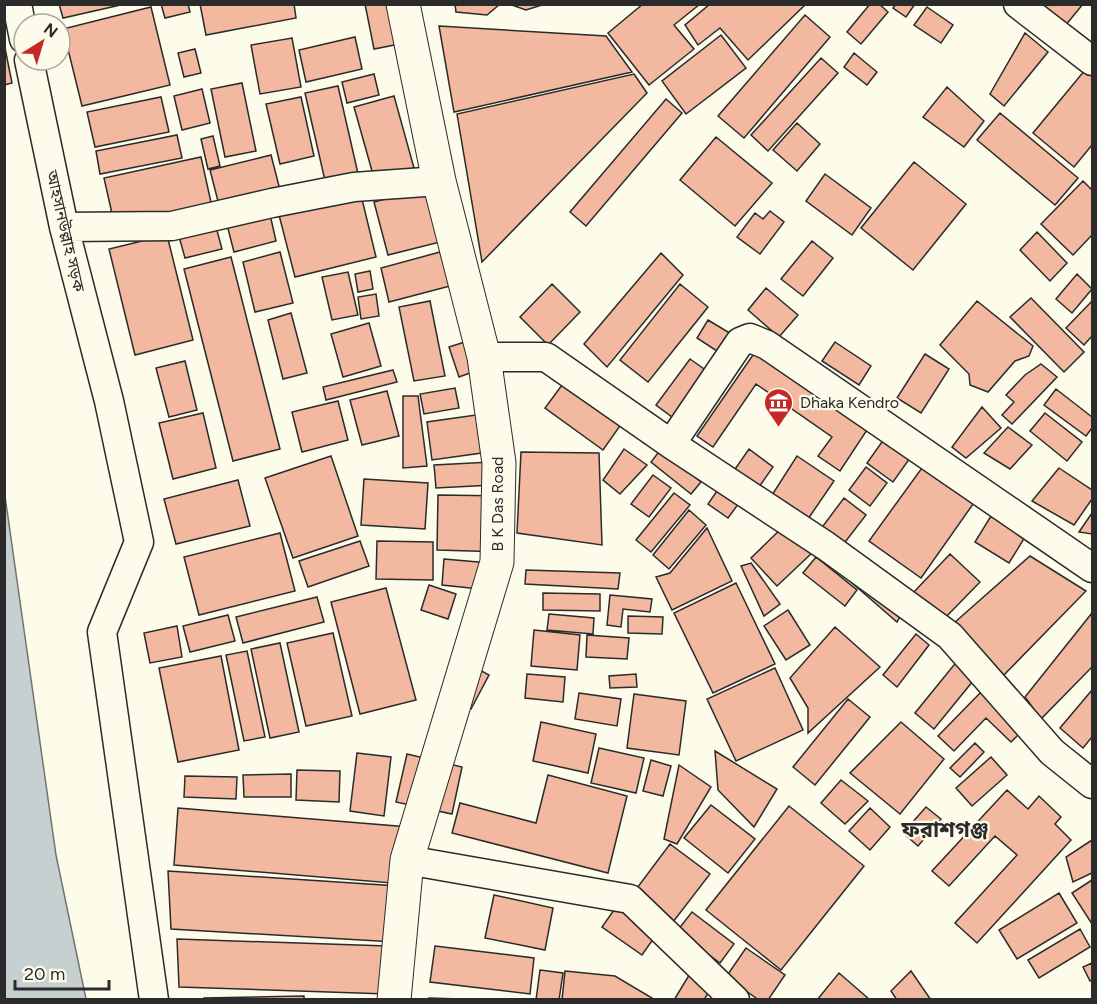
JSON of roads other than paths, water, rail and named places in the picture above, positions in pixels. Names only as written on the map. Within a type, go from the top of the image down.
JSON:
[{"type":"street","name":"B K Das Road","points":[[394,999],[407,860],[497,562],[499,463],[484,357],[439,182],[403,4]]},
{"type":"street","points":[[1018,4],[1092,61]]},
{"type":"street","name":"আহসানউল্লাহ সড়ক","points":[[31,72],[64,227],[109,401],[139,542],[102,632],[154,999]]},
{"type":"street","points":[[64,227],[172,226],[354,187],[439,182]]},
{"type":"street","points":[[671,444],[740,342],[750,338],[767,345],[1092,568]]},
{"type":"street","points":[[484,357],[546,357],[671,444],[826,546],[950,636],[1052,752],[1092,784]]},
{"type":"street","points":[[407,860],[630,899],[735,999]]},
{"type":"place","name":"Dhaka Kendro","points":[[779,428]]},
{"type":"district","name":"ফরাশগঞ্জ","points":[[945,829]]}]
